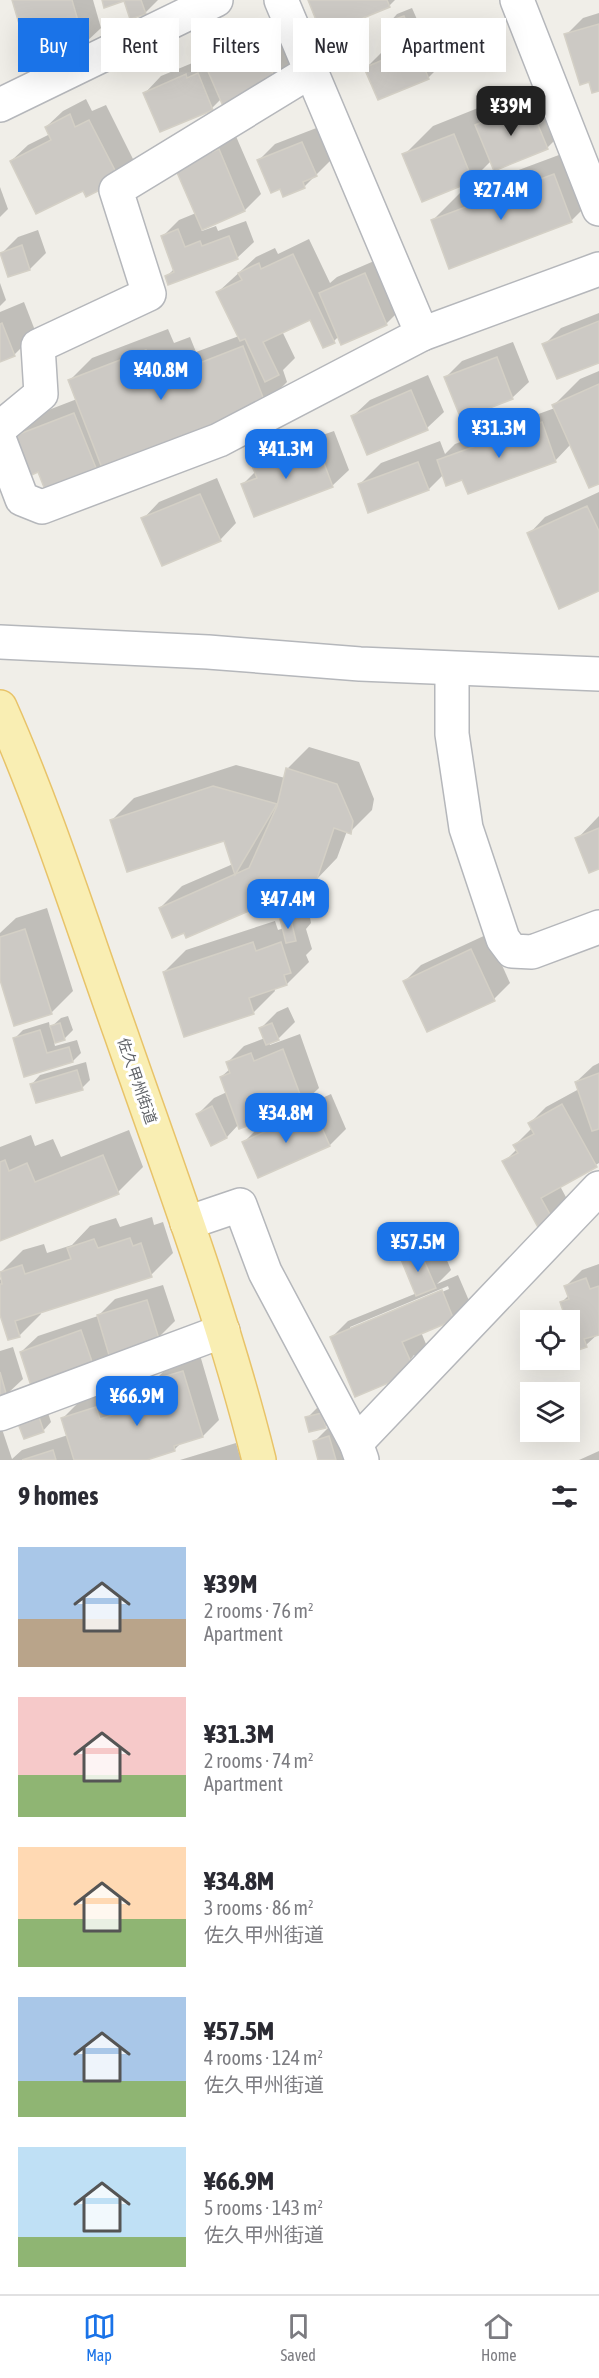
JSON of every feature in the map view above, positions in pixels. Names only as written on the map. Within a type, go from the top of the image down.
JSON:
[{"type":"main road","name":"佐久甲州街道","points":[[0,707],[55,848],[187,1223],[223,1331],[259,1460]]},
{"type":"street","points":[[0,105],[216,0]]},
{"type":"street","points":[[281,0],[293,28]]},
{"type":"street","points":[[517,0],[599,209]]},
{"type":"street","points":[[0,428],[41,394],[38,346],[149,294],[116,190],[309,72]]},
{"type":"street","points":[[311,72],[422,334]]},
{"type":"street","points":[[0,441],[22,499],[42,507],[219,440],[422,334],[599,269]]},
{"type":"street","points":[[0,642],[208,652],[452,669],[599,674]]},
{"type":"street","points":[[452,669],[452,734],[466,828],[503,939],[512,951],[532,952],[599,927]]},
{"type":"street","points":[[187,1223],[240,1205],[265,1272],[359,1452],[599,1188]]},
{"type":"street","points":[[0,1414],[223,1331]]},
{"type":"building","points":[[12,0],[72,0],[77,18],[18,18],[18,20]]},
{"type":"building","points":[[102,0],[141,0],[146,14],[130,18],[124,1],[104,8]]},
{"type":"building","points":[[308,0],[387,0],[390,7],[363,18],[315,18]]},
{"type":"building","points":[[599,24],[599,91],[592,93],[589,82],[580,85],[564,34]]},
{"type":"building","points":[[381,61],[381,72],[426,72],[429,79],[378,100],[366,72],[369,72],[369,66]]},
{"type":"building","points":[[208,72],[272,72],[277,83],[223,106]]},
{"type":"building","points":[[198,73],[213,110],[160,132],[143,93],[186,74],[187,78]]},
{"type":"building","points":[[509,106],[512,116],[531,108],[548,149],[494,171],[475,125],[487,120],[485,115]]},
{"type":"building","points":[[70,114],[75,127],[89,120],[120,180],[86,197],[83,191],[36,214],[10,161],[51,140],[45,127]]},
{"type":"building","points":[[454,134],[473,181],[422,202],[402,154]]},
{"type":"building","points":[[302,142],[317,176],[303,182],[305,188],[283,197],[280,189],[271,193],[257,160]]},
{"type":"building","points":[[219,149],[245,211],[202,230],[175,168]]},
{"type":"building","points":[[554,174],[572,222],[449,269],[431,220]]},
{"type":"building","points":[[178,229],[185,247],[200,241],[202,246],[229,236],[238,259],[168,285],[165,276],[174,272],[161,236]]},
{"type":"building","points":[[22,245],[30,270],[8,277],[0,253]]},
{"type":"building","points":[[293,254],[335,343],[323,348],[310,320],[263,342],[279,375],[265,382],[245,339],[240,341],[216,292],[242,280],[238,273],[259,263],[261,269]]},
{"type":"building","points":[[365,273],[387,325],[341,345],[319,293]]},
{"type":"building","points":[[599,321],[599,363],[557,379],[542,344]]},
{"type":"building","points":[[2,323],[15,356],[0,362],[0,324]]},
{"type":"building","points":[[243,346],[266,405],[102,468],[68,380],[146,350],[152,364],[168,358],[174,373]]},
{"type":"building","points":[[497,357],[513,399],[461,419],[444,377]]},
{"type":"building","points":[[599,384],[599,484],[589,488],[552,405]]},
{"type":"building","points":[[411,390],[428,430],[367,455],[351,416]]},
{"type":"building","points":[[74,413],[100,478],[45,490],[38,472],[25,478],[9,438]]},
{"type":"building","points":[[542,422],[556,462],[468,494],[462,480],[446,486],[437,460]]},
{"type":"building","points":[[318,447],[333,487],[254,517],[241,484],[257,478],[250,461],[275,452],[278,461]]},
{"type":"building","points":[[418,462],[429,490],[368,513],[358,484]]},
{"type":"building","points":[[200,494],[221,541],[162,566],[141,518]]},
{"type":"building","points":[[587,506],[599,531],[599,591],[559,609],[527,533]]},
{"type":"building","points":[[286,768],[337,784],[353,821],[351,834],[334,828],[316,882],[186,938],[184,933],[172,938],[159,908],[249,868],[277,806]]},
{"type":"building","points":[[213,786],[277,804],[235,875],[224,841],[127,872],[110,820]]},
{"type":"building","points":[[599,828],[599,869],[589,873],[575,838]]},
{"type":"building","points":[[290,916],[296,941],[286,943],[280,919]]},
{"type":"building","points":[[25,929],[52,1014],[14,1026],[0,980],[0,937]]},
{"type":"building","points":[[253,942],[256,951],[281,942],[291,973],[284,975],[287,985],[249,998],[254,1014],[184,1037],[163,972]]},
{"type":"building","points":[[471,949],[495,1001],[427,1032],[403,981]]},
{"type":"building","points":[[60,1023],[65,1040],[55,1043],[50,1026]]},
{"type":"building","points":[[272,1023],[279,1040],[266,1045],[259,1028]]},
{"type":"building","points":[[40,1030],[47,1053],[69,1047],[73,1062],[24,1077],[13,1038]]},
{"type":"building","points":[[283,1049],[304,1105],[239,1129],[220,1077],[230,1073],[226,1062],[251,1053],[254,1061]]},
{"type":"building","points":[[77,1070],[83,1090],[36,1103],[30,1084]]},
{"type":"building","points":[[599,1073],[599,1129],[592,1131],[575,1082]]},
{"type":"building","points":[[562,1104],[597,1167],[541,1198],[552,1218],[540,1231],[502,1161],[518,1153],[513,1145],[534,1134],[528,1123]]},
{"type":"building","points":[[212,1106],[227,1138],[211,1146],[196,1114]]},
{"type":"building","points":[[314,1110],[330,1146],[258,1178],[242,1142]]},
{"type":"building","points":[[103,1155],[119,1194],[0,1241],[0,1162],[5,1160],[9,1171],[27,1163],[35,1182]]},
{"type":"building","points":[[130,1238],[133,1246],[141,1243],[152,1277],[15,1321],[20,1337],[8,1340],[0,1315],[0,1284],[2,1284],[0,1272],[22,1265],[25,1274],[71,1259],[67,1248],[94,1239],[98,1248]]},
{"type":"building","points":[[419,1249],[436,1288],[416,1296],[400,1257]]},
{"type":"building","points":[[586,1278],[590,1289],[599,1286],[599,1335],[584,1339],[587,1347],[580,1349],[580,1310],[563,1310],[560,1302],[569,1299],[564,1286]]},
{"type":"building","points":[[442,1290],[454,1320],[402,1342],[411,1362],[398,1379],[355,1397],[330,1337]]},
{"type":"building","points":[[147,1300],[159,1339],[109,1355],[97,1315]]},
{"type":"building","points":[[81,1330],[95,1370],[33,1392],[20,1352]]},
{"type":"building","points":[[183,1371],[203,1437],[174,1446],[175,1451],[147,1460],[74,1460],[61,1418],[96,1407],[100,1419],[159,1400],[153,1380]]},
{"type":"building","points":[[0,1372],[7,1397],[0,1399]]},
{"type":"building","points":[[322,1413],[326,1428],[309,1432],[305,1417]]},
{"type":"building","points":[[38,1414],[44,1432],[24,1439],[17,1421]]},
{"type":"building","points":[[329,1436],[336,1460],[318,1460],[313,1441]]},
{"type":"building","points":[[53,1450],[56,1460],[22,1460]]}]
